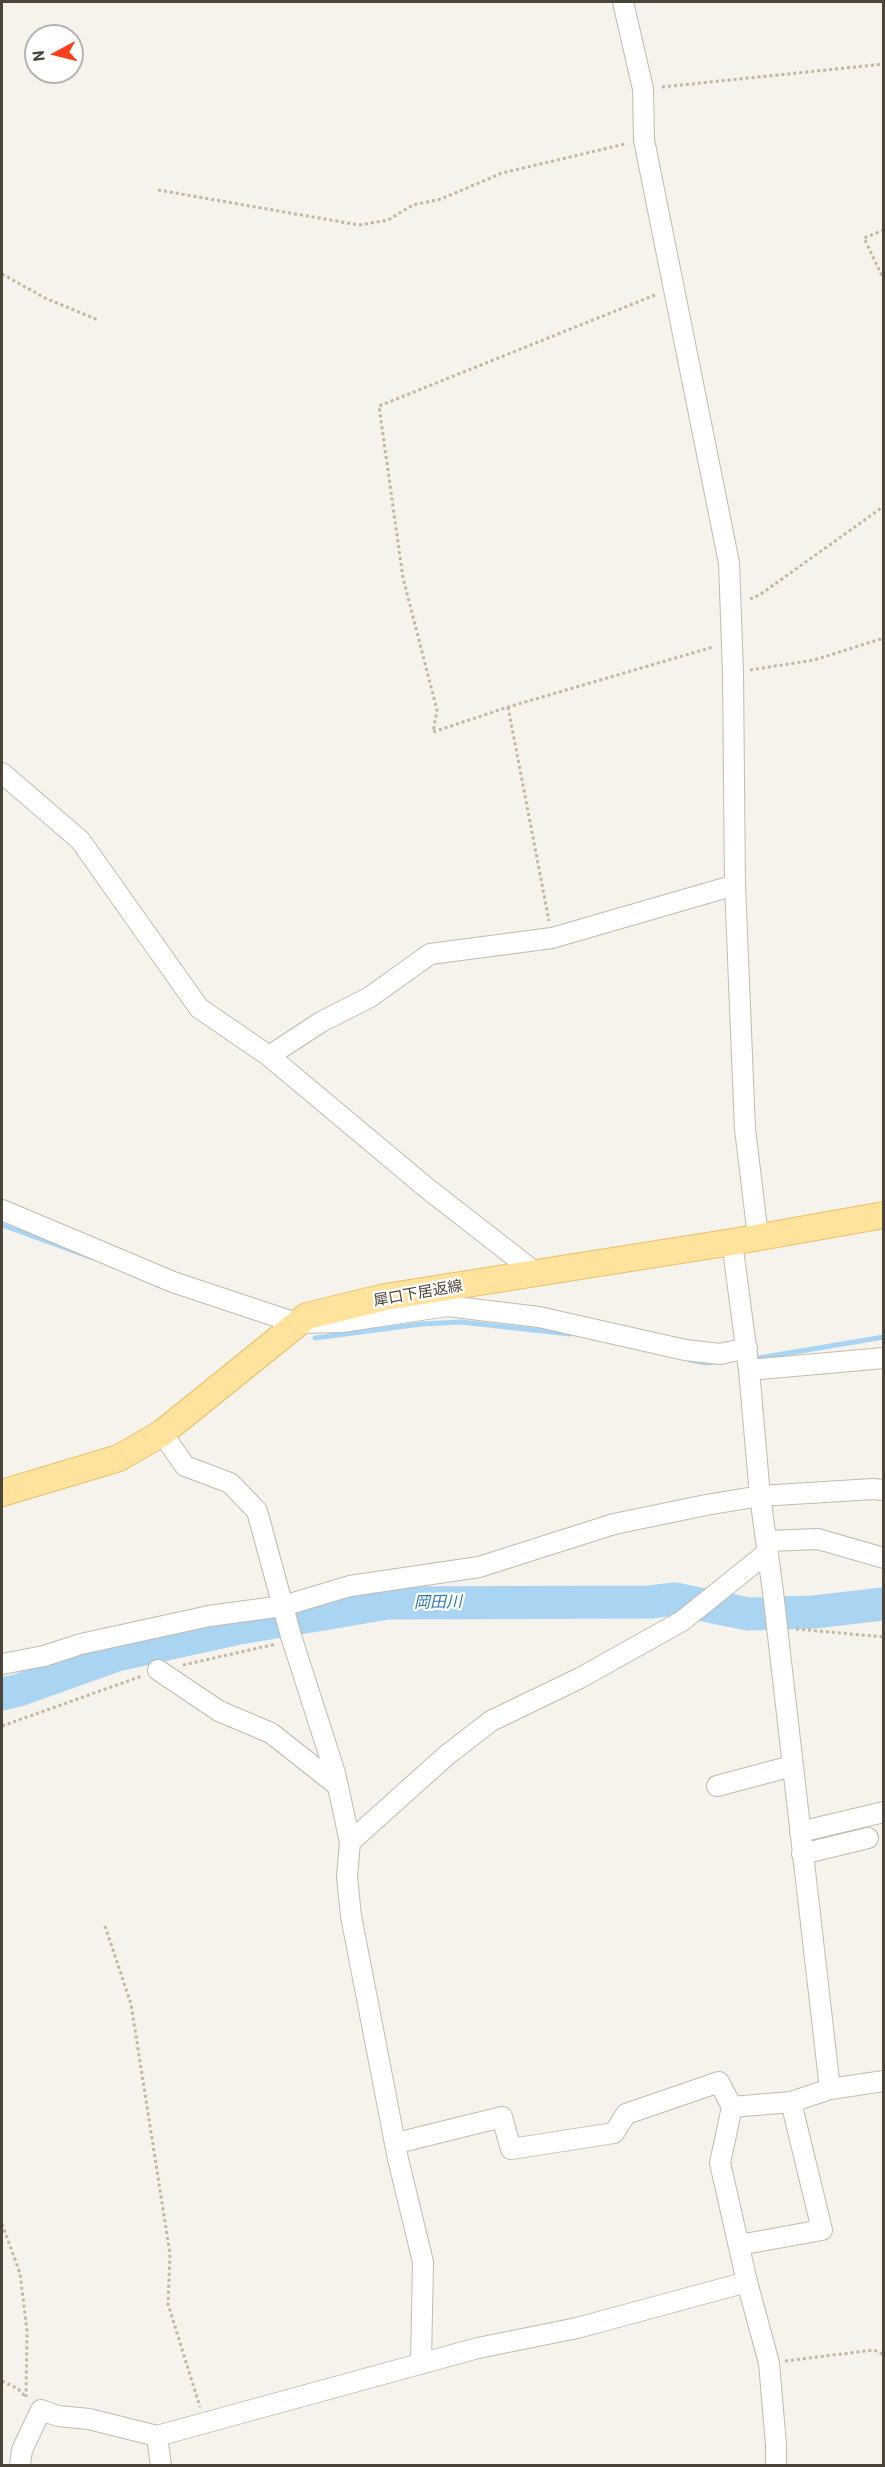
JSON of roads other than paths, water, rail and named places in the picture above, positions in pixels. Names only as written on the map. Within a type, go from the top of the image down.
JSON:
[{"type":"main road","name":"犀口下居返線","points":[[2,1493],[119,1458],[162,1433],[307,1316],[385,1297],[732,1242],[884,1215]]},
{"type":"street","points":[[623,2],[643,89],[644,140],[729,563],[733,673],[735,885],[745,1129],[758,1236]]},
{"type":"street","points":[[2,773],[80,840],[199,1008],[268,1056],[428,1189],[536,1273]]},
{"type":"street","points":[[268,1056],[321,1022],[370,996],[430,954],[552,938],[735,885]]},
{"type":"street","points":[[2,1210],[173,1282],[296,1323],[342,1322],[447,1306],[539,1317],[685,1350],[720,1354],[747,1348]]},
{"type":"street","points":[[732,1242],[747,1348],[759,1496],[773,1592],[830,2088]]},
{"type":"street","points":[[749,1370],[884,1358]]},
{"type":"street","points":[[162,1433],[185,1466],[230,1483],[257,1511],[291,1636],[338,1786],[350,1842],[347,1877],[351,1916],[397,2143],[398,2159],[423,2262],[421,2363]]},
{"type":"street","points":[[2,1664],[209,1616],[283,1606],[350,1586],[479,1566],[614,1524],[759,1496],[884,1490]]},
{"type":"street","points":[[350,1842],[447,1755],[491,1721],[580,1678],[682,1621],[723,1590],[767,1547],[818,1539],[884,1558]]},
{"type":"street","points":[[158,1670],[219,1711],[271,1733],[338,1786]]},
{"type":"street","points":[[717,1786],[792,1766]]},
{"type":"street","points":[[800,1832],[884,1812]]},
{"type":"street","points":[[802,1854],[868,1838]]},
{"type":"street","points":[[732,2107],[791,2102],[830,2088],[884,2081]]},
{"type":"street","points":[[397,2143],[501,2117],[511,2149],[614,2133],[626,2114],[718,2082],[732,2107],[720,2163],[747,2282],[769,2363],[776,2466]]},
{"type":"street","points":[[739,2245],[822,2230],[791,2102]]},
{"type":"street","points":[[20,2466],[34,2403],[58,2416],[89,2420],[157,2436],[478,2348],[577,2328],[747,2282]]},
{"type":"street","points":[[157,2436],[161,2466]]},
{"type":"waterway","points":[[2,1225],[93,1258]]},
{"type":"waterway","points":[[315,1338],[421,1324],[461,1322],[570,1334]]},
{"type":"waterway","points":[[753,1359],[884,1337]]},
{"type":"waterway","points":[[690,1360],[706,1363],[717,1362]]},
{"type":"waterway","name":"岡田川","points":[[2,1694],[117,1655],[240,1628],[388,1603],[650,1602],[675,1599],[748,1614],[813,1612],[884,1604]]}]
